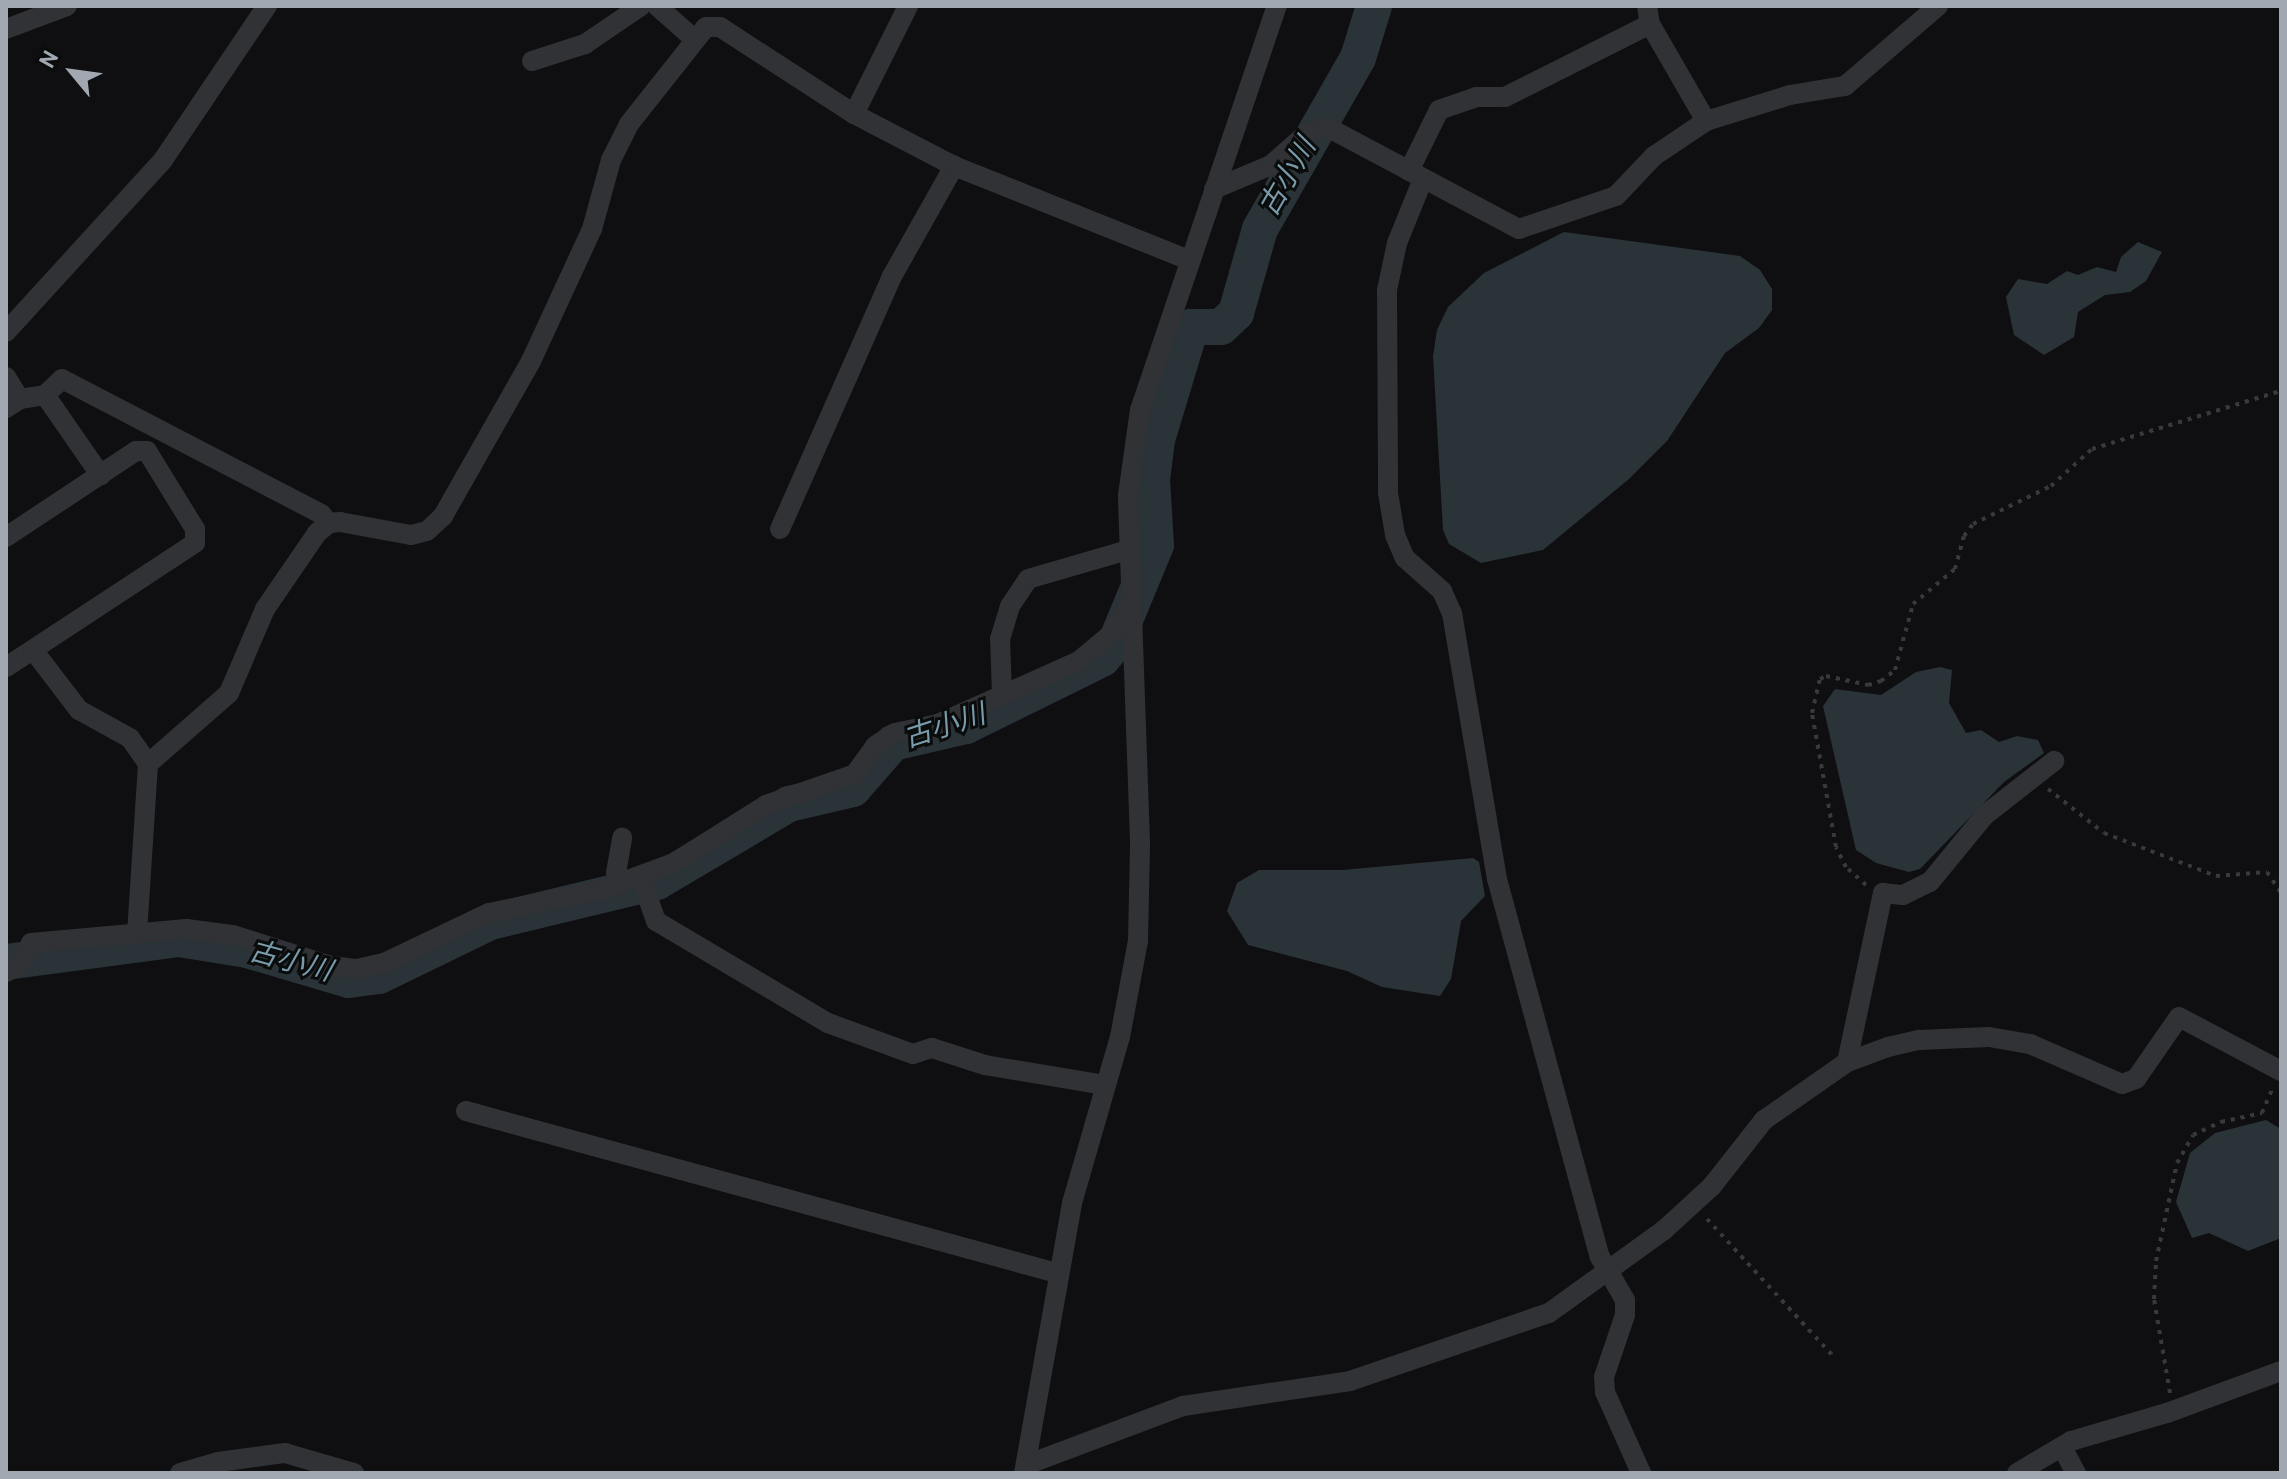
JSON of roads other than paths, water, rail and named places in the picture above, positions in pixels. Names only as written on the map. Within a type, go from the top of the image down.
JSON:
[{"type":"street","points":[[6,29],[67,6]]},
{"type":"street","points":[[6,332],[163,160],[267,6]]},
{"type":"street","points":[[532,61],[585,44],[641,6]]},
{"type":"street","points":[[657,6],[693,38]]},
{"type":"street","points":[[854,114],[908,6]]},
{"type":"street","points":[[1025,1469],[1057,1273],[1133,982],[1141,894],[1128,495],[1140,410],[1277,6]]},
{"type":"street","points":[[1214,189],[1271,165],[1307,133],[1327,127],[1519,229],[1616,196],[1654,156],[1706,121],[1790,95],[1845,86],[1938,6]]},
{"type":"street","points":[[1641,1473],[1605,1392],[1604,1377],[1625,1315],[1625,1300],[1600,1257],[1497,879],[1452,613],[1442,591],[1418,574],[1395,535],[1388,493],[1387,290],[1416,175],[1439,110],[1476,97],[1505,97],[1648,15],[1706,121]]},
{"type":"street","points":[[6,377],[13,404],[45,395],[62,379],[321,514],[329,523],[411,535],[427,531],[443,516],[531,361],[592,229],[611,160],[629,124],[693,38],[706,27],[720,27],[854,114],[954,166],[1189,260]]},
{"type":"street","points":[[780,529],[891,278],[954,166]]},
{"type":"street","points":[[45,395],[101,476]]},
{"type":"street","points":[[6,537],[136,451],[147,451],[195,529],[195,543],[6,667]]},
{"type":"street","points":[[148,764],[229,693],[287,571],[329,523]]},
{"type":"street","points":[[1002,695],[1000,639],[1010,606],[1028,579],[1128,550]]},
{"type":"street","points":[[6,972],[19,966],[31,943],[186,929],[233,935],[357,969],[384,963],[489,913],[630,880],[674,863],[766,805],[855,774],[875,746],[895,733],[938,724],[1079,661],[1110,635],[1130,605]]},
{"type":"street","points":[[33,650],[79,710],[130,738],[148,764],[137,934]]},
{"type":"street","points":[[1847,1062],[1883,893],[1903,895],[1930,882],[1977,824],[2054,761]]},
{"type":"street","points":[[622,838],[616,873],[630,880],[656,921],[828,1023],[913,1054],[932,1048],[985,1065],[1105,1085]]},
{"type":"street","points":[[1025,1469],[1183,1406],[1309,1390],[1438,1353],[1549,1313],[1611,1272],[1693,1204],[1764,1120],[1847,1062],[1919,1040],[1989,1037],[2041,1048],[2122,1084],[2136,1079],[2179,1017],[2280,1071]]},
{"type":"street","points":[[466,1111],[1057,1273]]},
{"type":"street","points":[[2017,1473],[2062,1447],[2174,1411],[2281,1371]]},
{"type":"street","points":[[2062,1447],[2076,1473]]},
{"type":"street","points":[[180,1473],[218,1462],[285,1453],[354,1473]]},
{"type":"waterway","name":"古小川","points":[[6,962],[179,939],[247,950],[349,980],[379,976],[490,922],[657,882],[789,804],[853,789],[893,743],[966,726],[1102,659],[1115,644],[1156,545],[1152,480],[1157,440],[1191,327],[1221,327],[1236,313],[1260,229],[1358,58],[1374,6]]}]
